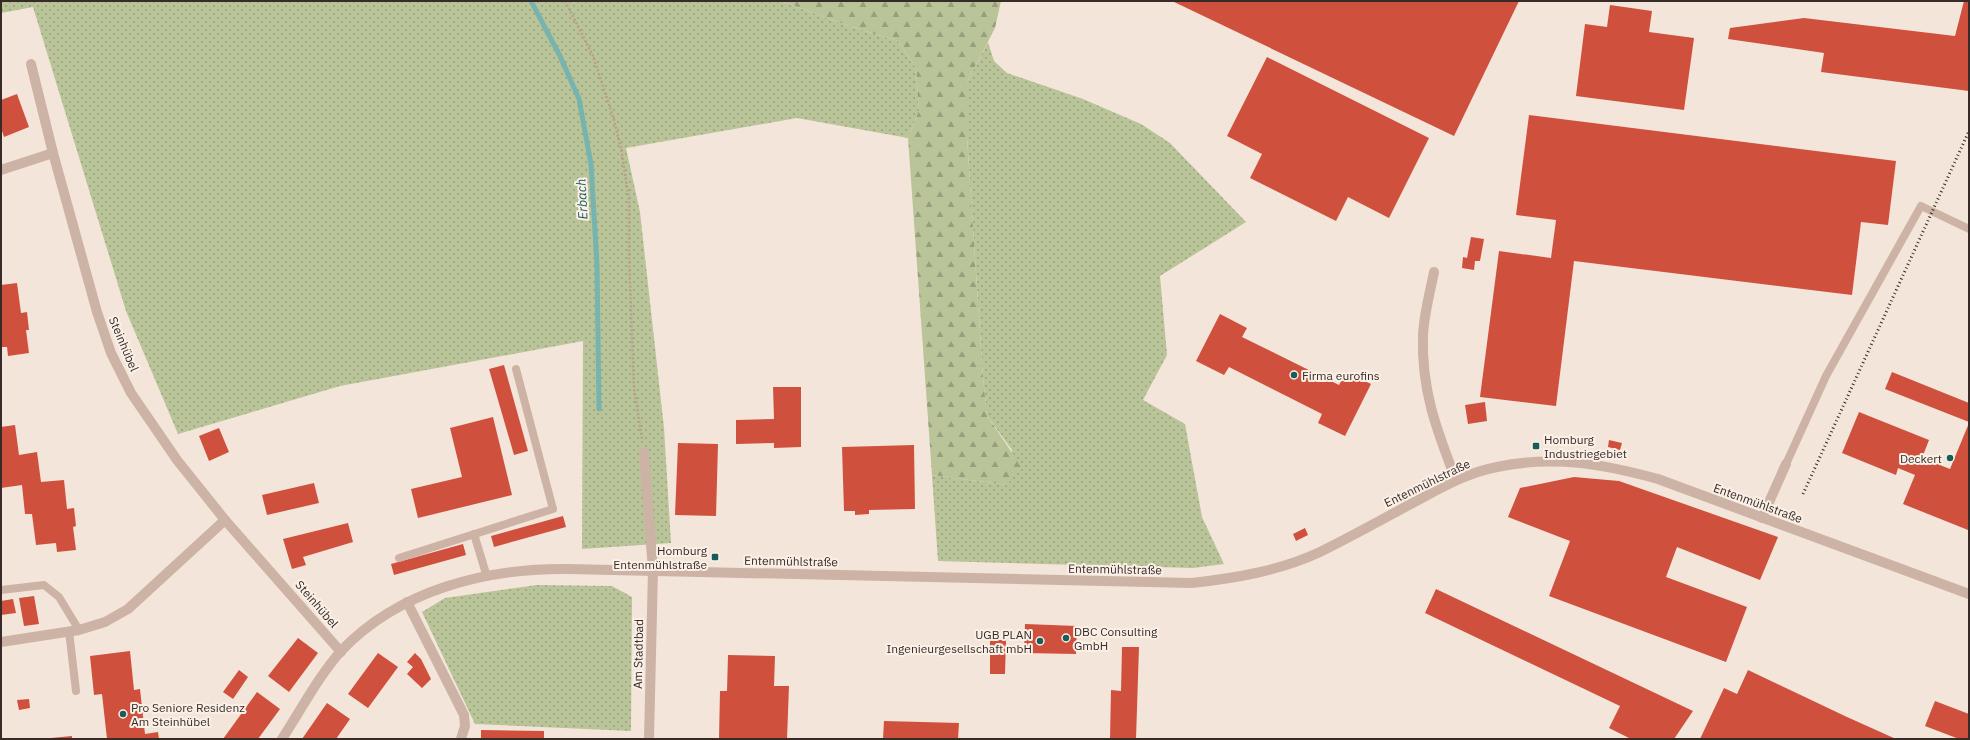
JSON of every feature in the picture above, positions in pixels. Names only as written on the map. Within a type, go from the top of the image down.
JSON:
[{"type":"street","name":"Steinhübel","points":[[31,64],[53,153],[97,312],[111,353],[131,393],[151,425],[225,520],[341,652]]},
{"type":"street","points":[[1,170],[53,153]]},
{"type":"street","points":[[1434,272],[1423,335],[1426,385],[1434,422],[1456,480]]},
{"type":"street","name":"Am Stadtbad","points":[[644,452],[653,570],[649,739]]},
{"type":"street","name":"Entenmühlstraße","points":[[282,739],[320,679],[341,652],[383,616],[407,602],[435,589],[487,577],[540,568],[1192,583],[1238,578],[1285,567],[1321,551],[1456,480],[1496,467],[1528,462],[1571,461],[1612,467],[1658,479],[1969,594]]},
{"type":"street","points":[[1762,518],[1786,464]]},
{"type":"street","points":[[1,642],[74,631],[105,622],[128,609],[225,520]]},
{"type":"street","points":[[407,602],[464,715],[465,726],[461,739]]},
{"type":"lane","points":[[1786,464],[1826,376],[1921,206],[1969,229]]},
{"type":"lane","points":[[399,558],[553,509],[516,370]]},
{"type":"lane","points":[[474,534],[487,577]]},
{"type":"lane","points":[[1,590],[44,585],[59,597],[74,631],[76,692]]},
{"type":"path","points":[[565,1],[593,56],[614,120],[620,148],[629,200],[629,257],[634,388],[644,452]]},
{"type":"green space","points":[[1,1],[781,1],[849,26],[898,41],[916,68],[919,110],[908,138],[797,118],[626,148],[640,212],[664,428],[671,543],[582,549],[583,341],[340,386],[178,434],[126,311],[33,7],[1,13]]},
{"type":"green space","points":[[781,1],[1001,1],[995,28],[967,82],[967,137],[983,378],[987,416],[1022,467],[1007,485],[932,475],[908,138],[919,110],[916,68],[898,41],[849,26]]},
{"type":"green space","points":[[988,42],[994,61],[1007,73],[1083,99],[1141,124],[1170,143],[1246,222],[1160,276],[1167,355],[1143,400],[1185,424],[1202,517],[1224,564],[1193,568],[938,561],[932,475],[1007,485],[1012,450],[987,416],[983,378],[967,137],[967,82]]},
{"type":"green space","points":[[537,585],[612,586],[632,597],[631,731],[475,724],[422,612],[445,598]]},
{"type":"building","points":[[1172,1],[1519,1],[1454,136]]},
{"type":"building","points":[[1964,1],[1969,1],[1969,91],[1821,72],[1824,53],[1728,39],[1730,28],[1804,18],[1955,36]]},
{"type":"building","points":[[1610,5],[1652,11],[1649,32],[1694,38],[1684,110],[1576,96],[1585,24],[1607,27]]},
{"type":"building","points":[[1267,57],[1429,138],[1389,218],[1348,197],[1336,221],[1250,178],[1262,154],[1227,136]]},
{"type":"building","points":[[17,94],[29,127],[4,137],[1,128],[1,100]]},
{"type":"building","points":[[1529,115],[1896,161],[1888,225],[1861,222],[1852,295],[1574,261],[1556,406],[1480,397],[1499,251],[1551,258],[1556,220],[1516,215]]},
{"type":"building","points":[[1471,237],[1484,239],[1480,261],[1475,261],[1474,270],[1462,268],[1463,257],[1467,258]]},
{"type":"building","points":[[17,283],[21,313],[27,312],[29,330],[26,330],[29,353],[8,356],[7,347],[1,347],[1,285]]},
{"type":"building","points":[[1220,314],[1247,328],[1242,337],[1339,385],[1346,372],[1371,384],[1345,436],[1318,423],[1322,414],[1229,367],[1224,375],[1196,361]]},
{"type":"building","points":[[504,365],[528,451],[514,455],[489,369]]},
{"type":"building","points":[[1892,372],[1969,403],[1969,422],[1885,389]]},
{"type":"building","points":[[773,387],[801,387],[801,447],[774,448],[774,443],[736,444],[736,420],[774,419]]},
{"type":"building","points":[[1485,402],[1487,421],[1468,424],[1465,405]]},
{"type":"building","points":[[1859,412],[1929,440],[1922,458],[1950,469],[1969,423],[1968,530],[1903,504],[1915,475],[1898,468],[1896,475],[1842,453]]},
{"type":"building","points":[[493,417],[512,495],[418,518],[411,489],[462,477],[450,428]]},
{"type":"building","points":[[15,425],[19,455],[37,452],[41,482],[64,480],[67,509],[74,508],[76,526],[73,527],[76,550],[57,552],[56,543],[36,545],[32,514],[25,514],[22,485],[1,488],[1,427]]},
{"type":"building","points":[[219,428],[229,452],[209,461],[199,436]]},
{"type":"building","points":[[1609,440],[1622,443],[1620,450],[1608,447]]},
{"type":"building","points":[[678,443],[718,444],[716,516],[675,515]]},
{"type":"building","points":[[914,445],[915,509],[869,510],[869,514],[855,515],[855,511],[844,511],[842,447]]},
{"type":"building","points":[[1574,477],[1619,481],[1778,537],[1760,580],[1677,547],[1666,577],[1747,607],[1726,662],[1549,596],[1570,541],[1508,517],[1520,488]]},
{"type":"building","points":[[314,483],[319,503],[267,515],[262,495]]},
{"type":"building","points":[[563,516],[566,527],[494,547],[491,536]]},
{"type":"building","points":[[348,523],[353,542],[303,557],[306,565],[292,569],[283,539]]},
{"type":"building","points":[[1305,528],[1308,535],[1296,541],[1293,534]]},
{"type":"building","points":[[463,544],[466,555],[394,575],[391,564]]},
{"type":"building","points":[[1436,589],[1693,711],[1674,739],[1631,739],[1609,728],[1620,706],[1425,613]]},
{"type":"building","points":[[34,596],[39,624],[24,626],[19,598]]},
{"type":"building","points":[[13,599],[16,613],[1,615],[1,601]]},
{"type":"building","points":[[1025,624],[1077,626],[1076,654],[1024,653]]},
{"type":"building","points":[[298,638],[318,653],[289,692],[268,676]]},
{"type":"building","points":[[990,640],[1006,640],[1005,674],[990,674]]},
{"type":"building","points":[[1122,647],[1139,647],[1136,739],[1110,739],[1111,690],[1121,691]]},
{"type":"building","name":"Pro Seniore Residenz Am Steinhübel","points":[[130,651],[134,690],[140,689],[145,734],[158,732],[159,739],[107,739],[102,694],[94,695],[90,656]]},
{"type":"building","points":[[378,653],[398,667],[368,708],[348,694]]},
{"type":"building","points":[[415,653],[421,659],[431,679],[422,688],[407,674],[413,667],[407,662]]},
{"type":"building","points":[[728,655],[775,656],[774,686],[789,686],[787,739],[719,739],[720,691],[727,691]]},
{"type":"building","points":[[239,670],[248,677],[233,699],[223,692]]},
{"type":"building","points":[[1748,670],[1896,739],[1700,739],[1724,688],[1737,694]]},
{"type":"building","points":[[257,692],[280,709],[258,739],[223,739]]},
{"type":"building","points":[[29,699],[30,708],[19,710],[17,700]]},
{"type":"building","points":[[1935,701],[1969,714],[1969,739],[1959,739],[1925,726]]},
{"type":"building","points":[[327,703],[350,719],[336,739],[302,739]]},
{"type":"building","points":[[884,721],[959,723],[958,739],[883,739]]},
{"type":"building","points":[[481,730],[544,731],[544,739],[481,739]]},
{"type":"building","points":[[72,736],[72,739],[51,739],[51,738]]},
{"type":"waterway","name":"Erbach","points":[[531,1],[560,56],[579,99],[591,164],[597,265],[599,409]]},
{"type":"railway","points":[[1803,494],[1969,131]]},
{"type":"place","name":"Firma eurofins","points":[[1294,375]]},
{"type":"place","name":"Homburg Industriegebiet","points":[[1536,446]]},
{"type":"place","name":"Deckert","points":[[1950,458]]},
{"type":"place","name":"Homburg Entenmühlstraße","points":[[715,557]]},
{"type":"place","name":"DBC Consulting GmbH","points":[[1066,638]]},
{"type":"place","name":"UGB PLAN Ingenieurgesellschaft mbH","points":[[1040,641]]},
{"type":"place","name":"Pro Seniore Residenz Am Steinhübel","points":[[123,714]]}]
